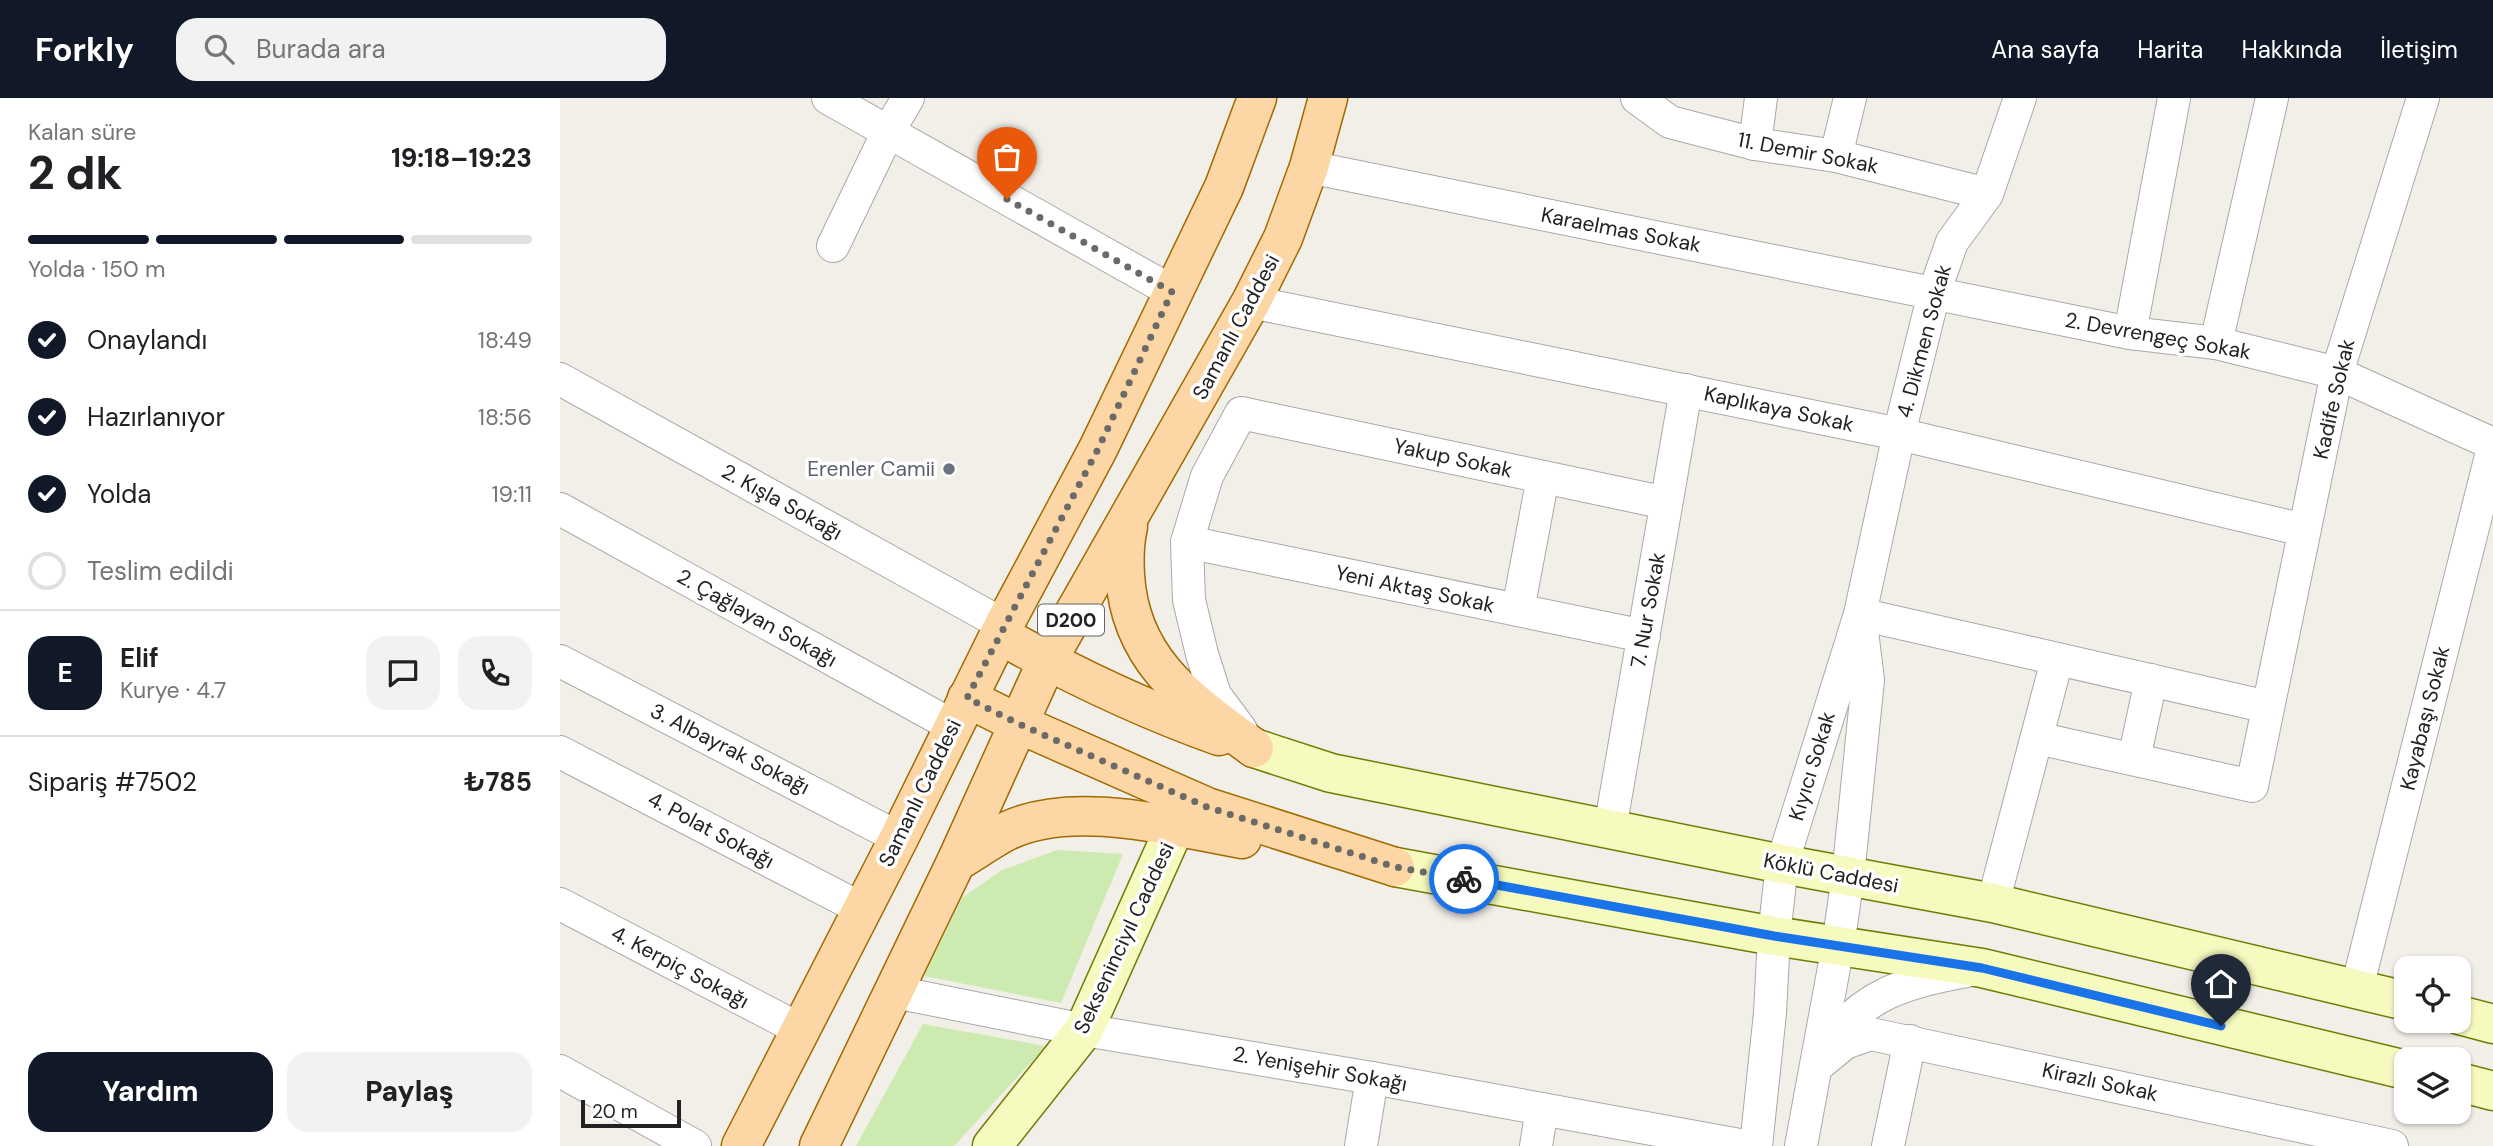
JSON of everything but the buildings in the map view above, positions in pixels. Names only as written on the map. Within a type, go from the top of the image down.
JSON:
[{"type":"main road","name":"Samanlı Caddesi","points":[[741,1146],[1002,630],[1098,449],[1224,187],[1257,98]]},
{"type":"main road","name":"Samanlı Caddesi","points":[[818,1146],[895,992],[1047,661],[1251,302],[1283,238],[1309,167],[1328,98]]},
{"type":"main road","points":[[1130,515],[1124,546],[1126,594],[1138,634],[1161,672],[1194,704],[1254,748]]},
{"type":"main road","points":[[1002,630],[1047,661],[1166,717],[1254,748]]},
{"type":"main road","points":[[960,712],[1019,724],[1207,807],[1395,867]]},
{"type":"main road","name":"Köklü Caddesi","points":[[1254,748],[1331,773],[1782,864],[1993,903],[2394,998]]},
{"type":"main road","points":[[956,862],[1008,830],[1045,818],[1098,815],[1774,936],[1982,968],[2394,1067]]},
{"type":"main road","name":"Sekseninciyıl Caddesi","points":[[992,1146],[1084,1030],[1175,827]]},
{"type":"main road","points":[[2471,1018],[2493,1024]]},
{"type":"main road","points":[[2471,1086],[2493,1091]]},
{"type":"street","points":[[828,98],[1172,292]]},
{"type":"street","points":[[833,246],[888,132],[908,98]]},
{"type":"street","name":"11. Demir Sokak","points":[[1637,98],[1670,122],[1755,144],[1836,156],[1987,194]]},
{"type":"street","points":[[1755,144],[1761,98]]},
{"type":"street","points":[[1836,156],[1850,98]]},
{"type":"street","name":"4. Dikmen Sokak","points":[[1899,434],[1934,293],[1952,242],[1987,194],[2020,98]]},
{"type":"street","points":[[2130,333],[2174,98]]},
{"type":"street","name":"Kadife Sokak","points":[[2134,759],[2252,786],[2337,373],[2423,98]]},
{"type":"street","points":[[2216,342],[2265,99]]},
{"type":"street","name":"Karaelmas Sokak","points":[[1309,167],[1934,293]]},
{"type":"street","name":"2. Devrengeç Sokak","points":[[1934,293],[2130,333],[2216,342],[2337,373],[2493,446]]},
{"type":"street","name":"Kaplıkaya Sokak","points":[[1251,302],[1899,434],[2304,530]]},
{"type":"street","name":"2. Kışla Sokağı","points":[[560,379],[1002,630]]},
{"type":"street","name":"7. Nur Sokak","points":[[1610,829],[1686,390]]},
{"type":"street","name":"Yakup Sokak","points":[[1187,542],[1207,476],[1241,413],[1667,503]]},
{"type":"street","name":"Kıyıcı Sokak","points":[[1756,1146],[1782,864],[1860,614],[1899,434]]},
{"type":"street","name":"Kayabaşı Sokak","points":[[2357,988],[2493,446]]},
{"type":"street","points":[[1518,610],[1543,477]]},
{"type":"street","name":"2. Çağlayan Sokağı","points":[[560,509],[960,712]]},
{"type":"street","points":[[1187,542],[1189,600],[1215,695],[1254,748]]},
{"type":"street","name":"Yeni Aktaş Sokak","points":[[1187,542],[1644,636]]},
{"type":"street","points":[[1801,1146],[1838,947],[1848,876],[1868,680],[1860,614],[2268,707]]},
{"type":"street","points":[[1993,903],[2057,660]]},
{"type":"street","name":"3. Albayrak Sokağı","points":[[560,661],[899,838]]},
{"type":"street","points":[[2037,738],[2134,759],[2151,680]]},
{"type":"street","name":"4. Polat Sokağı","points":[[560,752],[862,909]]},
{"type":"street","name":"4. Kerpiç Sokağı","points":[[560,904],[801,1030]]},
{"type":"street","points":[[1817,1066],[1837,1031],[1870,1000],[1908,984],[1982,968]]},
{"type":"street","name":"2. Yenişehir Sokağı","points":[[895,992],[1084,1030],[1372,1078],[1745,1146]]},
{"type":"street","name":"Kirazlı Sokak","points":[[1817,1066],[1845,1043],[1871,1034],[2392,1146]]},
{"type":"street","points":[[1888,1146],[1910,1041]]},
{"type":"street","points":[[560,1071],[695,1146]]},
{"type":"street","points":[[1361,1146],[1372,1078]]},
{"type":"street","points":[[1536,1146],[1542,1109]]},
{"type":"green space","points":[[1057,850],[1123,854],[1061,1003],[924,976],[962,898],[1002,870]]},
{"type":"green space","points":[[923,1024],[1046,1046],[954,1146],[856,1146]]},
{"type":"way so far","points":[[1007,199],[1172,292],[1098,449],[967,698],[1019,724],[1207,807],[1395,867],[1464,879]]},
{"type":"place","name":"Erenler Camii","points":[[949,469]]},
{"type":"route","points":[[1464,879],[1774,936],[1982,968],[2221,1026]]}]
